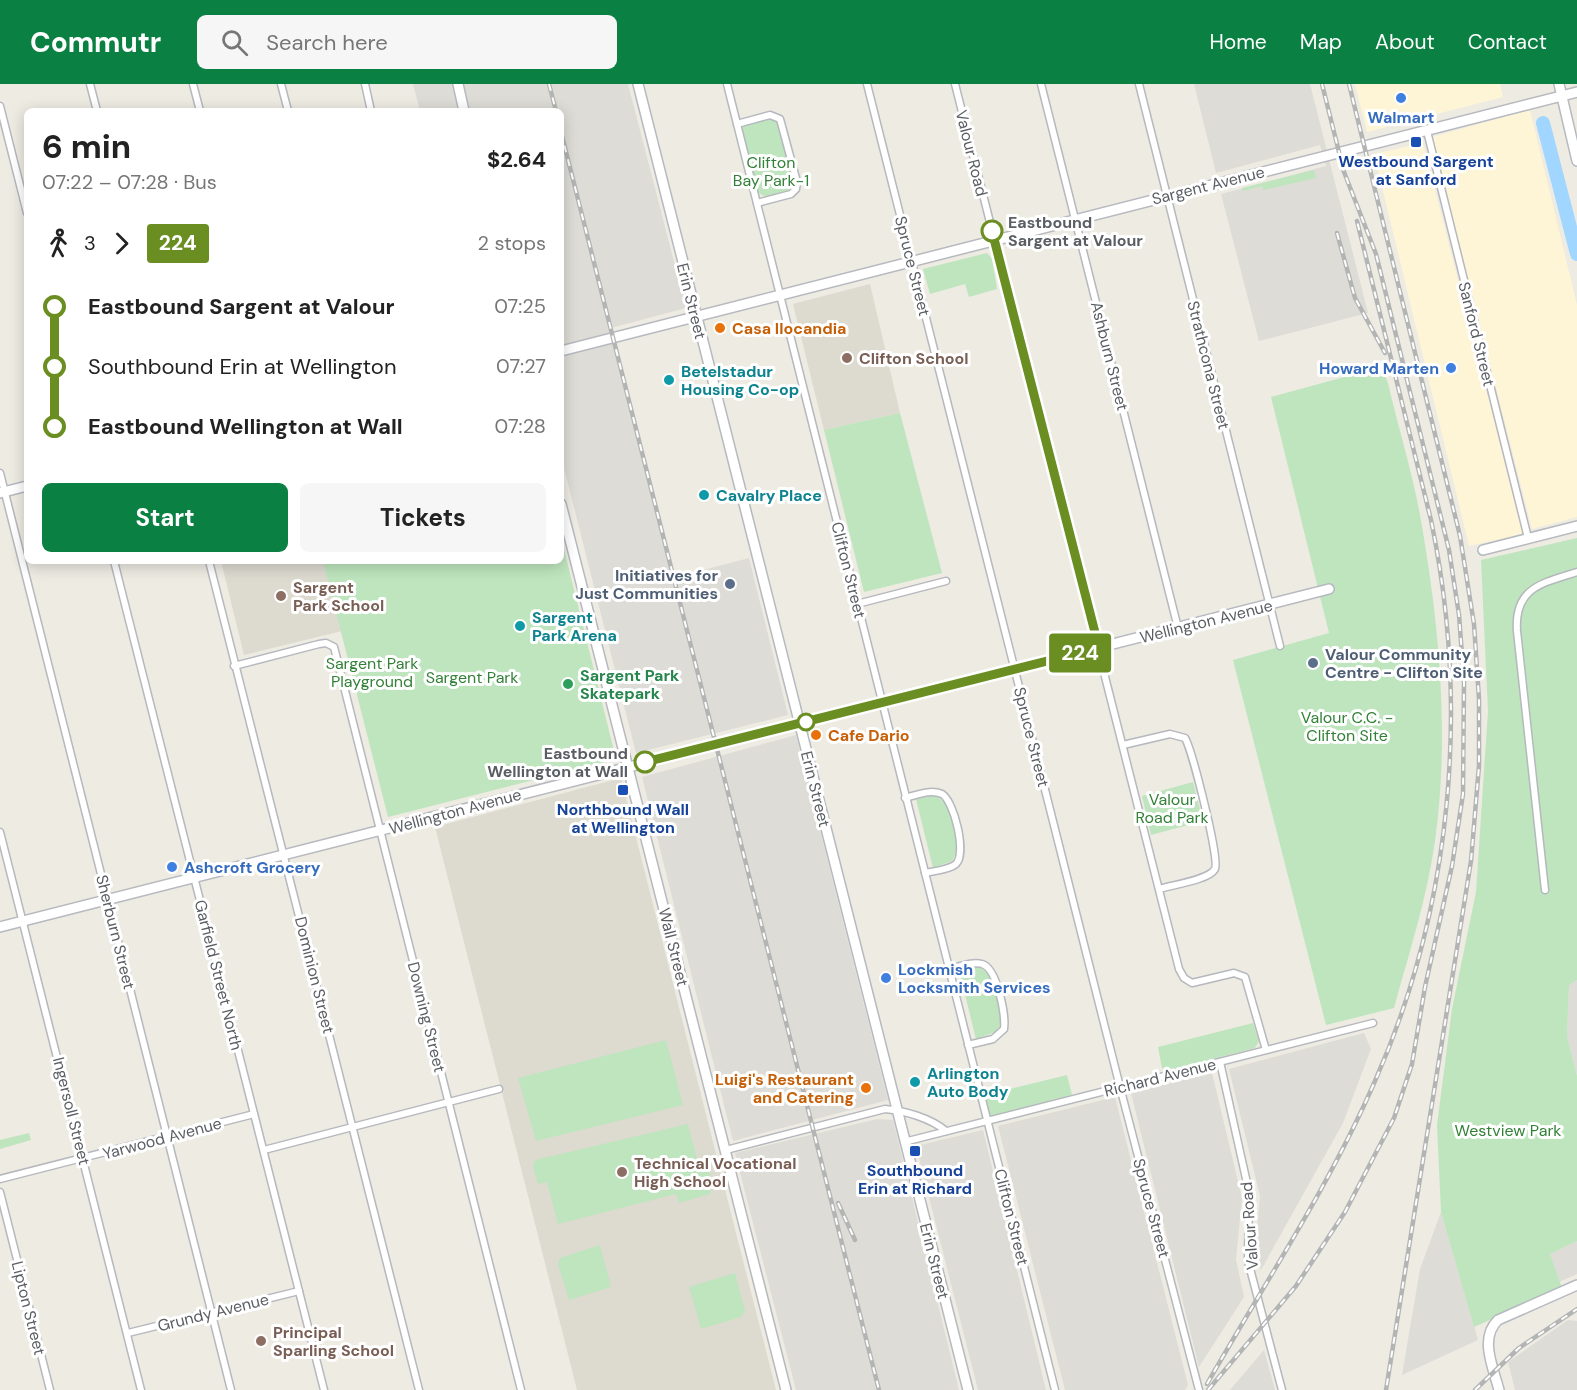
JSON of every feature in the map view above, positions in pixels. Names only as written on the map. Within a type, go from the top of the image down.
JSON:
[{"type":"main road","points":[[458,84],[463,108]]},
{"type":"main road","name":"Erin Street","points":[[638,84],[968,1390]]},
{"type":"main road","points":[[1559,84],[1577,161]]},
{"type":"main road","name":"Sargent Avenue","points":[[564,350],[1577,92]]},
{"type":"main road","points":[[2,492],[24,487]]},
{"type":"main road","name":"Wall Street","points":[[564,516],[786,1390]]},
{"type":"main road","points":[[1483,550],[1577,526]]},
{"type":"main road","name":"Wellington Avenue","points":[[0,927],[1329,588]]},
{"type":"main road","points":[[1499,1390],[1487,1340],[1490,1328],[1498,1320],[1577,1285]]},
{"type":"street","points":[[90,84],[96,108]]},
{"type":"street","points":[[193,84],[199,108]]},
{"type":"street","points":[[281,84],[287,108]]},
{"type":"street","points":[[365,84],[370,108]]},
{"type":"street","name":"Clifton Street","points":[[727,84],[1055,1390]]},
{"type":"street","name":"Spruce Street","points":[[867,84],[1120,1087],[1199,1390]]},
{"type":"street","name":"Valour Road","points":[[955,84],[1181,974],[1192,982],[1234,973],[1245,977],[1266,1050]]},
{"type":"street","name":"Ashburn Street","points":[[1041,84],[1178,628]]},
{"type":"street","name":"Strathcona Street","points":[[1139,84],[1281,646]]},
{"type":"street","points":[[0,106],[24,201]]},
{"type":"street","points":[[737,124],[771,115],[780,119],[797,182],[796,189],[791,194],[757,203]]},
{"type":"street","name":"Sanford Street","points":[[1426,131],[1528,538]]},
{"type":"street","name":"Sherburn Street","points":[[0,473],[2,492],[108,900],[165,1137],[231,1390]]},
{"type":"street","name":"Garfield Street North","points":[[115,564],[324,1390]]},
{"type":"street","name":"Dominion Street","points":[[210,564],[419,1390]]},
{"type":"street","points":[[1545,890],[1517,612],[1529,591],[1542,583],[1577,572]]},
{"type":"street","points":[[857,604],[946,581]]},
{"type":"street","name":"Downing Street","points":[[234,666],[319,644],[331,644],[336,652],[521,1390]]},
{"type":"street","points":[[1123,745],[1170,734],[1185,738],[1209,824],[1217,859],[1215,870],[1208,876],[1159,889]]},
{"type":"street","points":[[905,798],[936,792],[945,796],[952,806],[961,846],[960,858],[954,866],[925,873]]},
{"type":"street","name":"Ingersoll Street","points":[[0,832],[141,1390]]},
{"type":"street","points":[[949,969],[981,963],[989,967],[995,977],[1004,1018],[1004,1029],[993,1039],[968,1045]]},
{"type":"street","name":"Richard Avenue","points":[[904,1142],[1373,1023]]},
{"type":"street","name":"Valour Road","points":[[1220,1062],[1248,1185],[1248,1261],[1282,1390]]},
{"type":"street","points":[[264,1150],[499,1089]]},
{"type":"street","points":[[726,1150],[885,1109],[938,1125],[946,1131]]},
{"type":"street","name":"Yarwood Avenue","points":[[0,1179],[254,1114]]},
{"type":"street","name":"Lipton Street","points":[[0,1192],[50,1390]]},
{"type":"street","name":"Grundy Avenue","points":[[128,1333],[299,1291]]},
{"type":"shaded area","points":[[413,84],[628,84],[686,308],[611,328],[673,578],[749,558],[788,715],[636,753],[564,468],[564,108],[419,108]]},
{"type":"shaded area","points":[[1194,84],[1310,84],[1368,313],[1259,341],[1221,194],[1326,166],[1320,145],[1216,173]]},
{"type":"shaded area","points":[[1355,84],[1500,84],[1503,97],[1367,132]]},
{"type":"shaded area","points":[[1530,110],[1577,305],[1577,517],[1532,529],[1432,137]]},
{"type":"shaded area","points":[[1423,143],[1523,534],[1469,546],[1374,154]]},
{"type":"shaded area","name":"Clifton School","points":[[870,284],[900,413],[824,430],[793,304]]},
{"type":"shaded area","name":"Sargent Park School","points":[[222,564],[325,564],[342,631],[244,655]]},
{"type":"shaded area","points":[[796,735],[888,1100],[733,1141],[642,777]]},
{"type":"shaded area","name":"Technical Vocational High School","points":[[621,778],[776,1390],[577,1390],[435,827]]},
{"type":"shaded area","points":[[1577,980],[1577,1076],[1567,1036],[1569,985]]},
{"type":"shaded area","points":[[1364,1033],[1371,1049],[1343,1123],[1261,1270],[1255,1257],[1260,1196],[1229,1069]]},
{"type":"shaded area","points":[[1212,1073],[1242,1198],[1236,1260],[1244,1297],[1199,1367],[1131,1093]]},
{"type":"shaded area","points":[[1115,1097],[1188,1385],[1185,1390],[1065,1390],[998,1126]]},
{"type":"shaded area","points":[[877,1119],[893,1120],[959,1390],[796,1390],[735,1153]]},
{"type":"shaded area","points":[[983,1130],[1046,1390],[978,1390],[916,1146]]},
{"type":"shaded area","points":[[1441,1212],[1478,1340],[1402,1375],[1420,1269]]},
{"type":"shaded area","points":[[1577,1241],[1577,1274],[1559,1282],[1550,1254]]},
{"type":"shaded area","points":[[1568,1320],[1577,1321],[1577,1390],[1515,1390],[1508,1362]]},
{"type":"shaded area","points":[[1264,1350],[1275,1390],[1230,1390]]},
{"type":"green space","name":"Clifton Bay Park-1","points":[[772,118],[779,125],[794,181],[789,190],[766,197],[757,192],[741,129],[747,124]]},
{"type":"green space","points":[[1314,170],[1316,178],[1263,190],[1262,186],[1243,191],[1242,188]]},
{"type":"green space","points":[[987,253],[992,259],[997,289],[969,297],[965,284],[930,294],[923,269]]},
{"type":"green space","name":"Valour C.C. - Clifton Site","points":[[1381,367],[1388,383],[1413,482],[1427,555],[1440,677],[1442,759],[1439,800],[1435,841],[1427,883],[1394,1008],[1326,1025],[1233,660],[1329,633],[1271,397]]},
{"type":"green space","points":[[900,413],[942,573],[864,592],[824,430]]},
{"type":"green space","name":"Westview Park","points":[[1577,538],[1577,980],[1569,985],[1567,1036],[1577,1076],[1577,1241],[1550,1254],[1562,1288],[1474,1327],[1441,1212],[1437,1125],[1452,1009],[1476,892],[1488,711],[1481,560]]},
{"type":"green space","name":"Sargent Park","points":[[564,549],[616,759],[388,817],[324,564],[564,564]]},
{"type":"green space","name":"Valour Road Park","points":[[1193,782],[1203,821],[1151,835],[1142,796]]},
{"type":"green space","points":[[933,795],[946,805],[951,814],[956,845],[952,861],[933,868],[916,799]]},
{"type":"green space","points":[[979,967],[990,977],[1001,1016],[998,1031],[976,1039],[959,970]]},
{"type":"green space","points":[[1253,1023],[1259,1041],[1255,1048],[1166,1071],[1162,1068],[1158,1047]]},
{"type":"green space","points":[[666,1040],[683,1105],[536,1141],[518,1078]]},
{"type":"green space","points":[[1067,1075],[1072,1095],[990,1116],[985,1095]]},
{"type":"green space","points":[[688,1124],[698,1163],[707,1161],[713,1184],[710,1194],[679,1203],[676,1194],[558,1224],[547,1182],[538,1184],[533,1167],[535,1160]]},
{"type":"green space","points":[[29,1133],[31,1140],[0,1149],[0,1140]]},
{"type":"green space","points":[[600,1245],[611,1287],[569,1300],[558,1264],[560,1258]]},
{"type":"green space","points":[[735,1273],[745,1311],[741,1317],[701,1329],[689,1287]]},
{"type":"waterway","points":[[1543,123],[1577,254]]},
{"type":"railway","points":[[549,84],[555,108]]},
{"type":"railway","points":[[1208,1390],[1296,1286],[1345,1212],[1394,1118],[1412,1064],[1425,987],[1452,866],[1463,794],[1464,682],[1459,615],[1449,550],[1376,254],[1344,172],[1322,84]]},
{"type":"railway","points":[[1349,84],[1460,536],[1474,624],[1479,699],[1479,766],[1471,861],[1386,1390]]},
{"type":"railway","points":[[564,144],[879,1390]]},
{"type":"railway","points":[[1207,1384],[1317,1197],[1375,1081],[1401,1015],[1422,946],[1437,876],[1446,805],[1451,734],[1450,662],[1443,591],[1431,520],[1357,221]]},
{"type":"railway","points":[[1337,233],[1355,298],[1385,353]]},
{"type":"railway","points":[[838,1203],[855,1240]]},
{"type":"railway","points":[[1475,1390],[1519,1348],[1577,1309]]},
{"type":"bus line","name":"224","points":[[645,762],[1099,648],[992,231]]},
{"type":"place","name":"Walmart","points":[[1401,98]]},
{"type":"place","name":"Westbound Sargent at Sanford","points":[[1416,142]]},
{"type":"place","name":"Eastbound Sargent at Valour","points":[[992,231]]},
{"type":"place","name":"Casa Ilocandia","points":[[720,328]]},
{"type":"place","name":"Clifton School","points":[[847,358]]},
{"type":"place","name":"Howard Marten","points":[[1451,368]]},
{"type":"place","name":"Betelstadur Housing Co-op","points":[[669,380]]},
{"type":"place","name":"Cavalry Place","points":[[704,495]]},
{"type":"place","name":"Initiatives for Just Communities","points":[[730,584]]},
{"type":"place","name":"Sargent Park School","points":[[281,596]]},
{"type":"place","name":"Sargent Park Arena","points":[[520,626]]},
{"type":"place","name":"Valour Community Centre - Clifton Site","points":[[1313,663]]},
{"type":"place","name":"Sargent Park Skatepark","points":[[568,684]]},
{"type":"place","name":"Cafe Dario","points":[[816,735]]},
{"type":"place","name":"Eastbound Wellington at Wall","points":[[645,762]]},
{"type":"place","name":"Northbound Wall at Wellington","points":[[623,790]]},
{"type":"place","name":"Ashcroft Grocery","points":[[172,867]]},
{"type":"place","name":"Lockmish Locksmith Services","points":[[886,978]]},
{"type":"place","name":"Arlington Auto Body","points":[[915,1082]]},
{"type":"place","name":"Luigi's Restaurant and Catering","points":[[866,1088]]},
{"type":"place","name":"Southbound Erin at Richard","points":[[915,1151]]},
{"type":"place","name":"Technical Vocational High School","points":[[622,1172]]},
{"type":"place","name":"Principal Sparling School","points":[[261,1341]]},
{"type":"park label","name":"Sargent Park Playground","points":[[372,672]]}]
